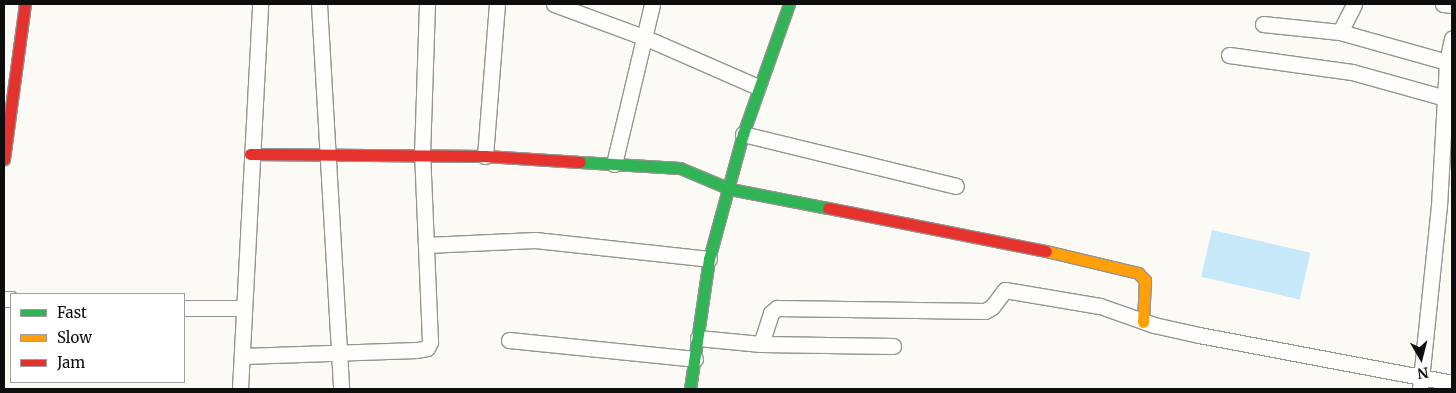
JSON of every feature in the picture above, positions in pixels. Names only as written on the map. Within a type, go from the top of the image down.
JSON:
[{"type":"street","points":[[4,159],[7,122],[25,4]]},
{"type":"street","points":[[240,389],[243,356],[243,308],[250,154],[260,4]]},
{"type":"street","points":[[318,4],[325,154],[341,389]]},
{"type":"street","points":[[243,356],[427,348],[431,333],[422,155],[427,4]]},
{"type":"street","points":[[484,156],[498,4]]},
{"type":"street","points":[[554,4],[646,38],[758,87]]},
{"type":"street","points":[[614,164],[646,38],[652,4]]},
{"type":"street","points":[[690,389],[709,259],[730,189],[743,134],[758,87],[789,4]]},
{"type":"street","points":[[1340,32],[1354,4]]},
{"type":"street","points":[[1443,4],[1452,5]]},
{"type":"street","points":[[1263,24],[1340,32],[1447,62]]},
{"type":"street","points":[[1421,384],[1439,206],[1447,62],[1452,39]]},
{"type":"street","points":[[1229,54],[1352,72],[1445,98]]},
{"type":"street","points":[[743,134],[956,186]]},
{"type":"street","points":[[250,154],[484,156],[680,168],[730,189],[1060,254],[1138,273],[1145,280],[1143,322]]},
{"type":"street","points":[[426,244],[534,240],[709,259]]},
{"type":"street","points":[[761,344],[771,314],[776,308],[985,311],[992,307],[1005,290],[1100,306],[1143,322],[1421,384],[1452,383]]},
{"type":"street","points":[[185,308],[243,308]]},
{"type":"street","points":[[698,338],[761,344],[893,346]]},
{"type":"street","points":[[509,340],[695,359]]},
{"type":"water","points":[[1212,230],[1310,253],[1300,299],[1201,277]]},
{"type":"traffic: fast","points":[[690,389],[709,259],[743,134],[789,4]]},
{"type":"traffic: fast","points":[[580,162],[680,168],[730,189],[828,208]]},
{"type":"traffic: slow","points":[[1046,251],[1138,273],[1145,280],[1143,322]]},
{"type":"traffic: jam","points":[[4,159],[25,4]]},
{"type":"traffic: jam","points":[[250,154],[485,156],[580,162]]},
{"type":"traffic: jam","points":[[828,208],[1046,251]]}]
